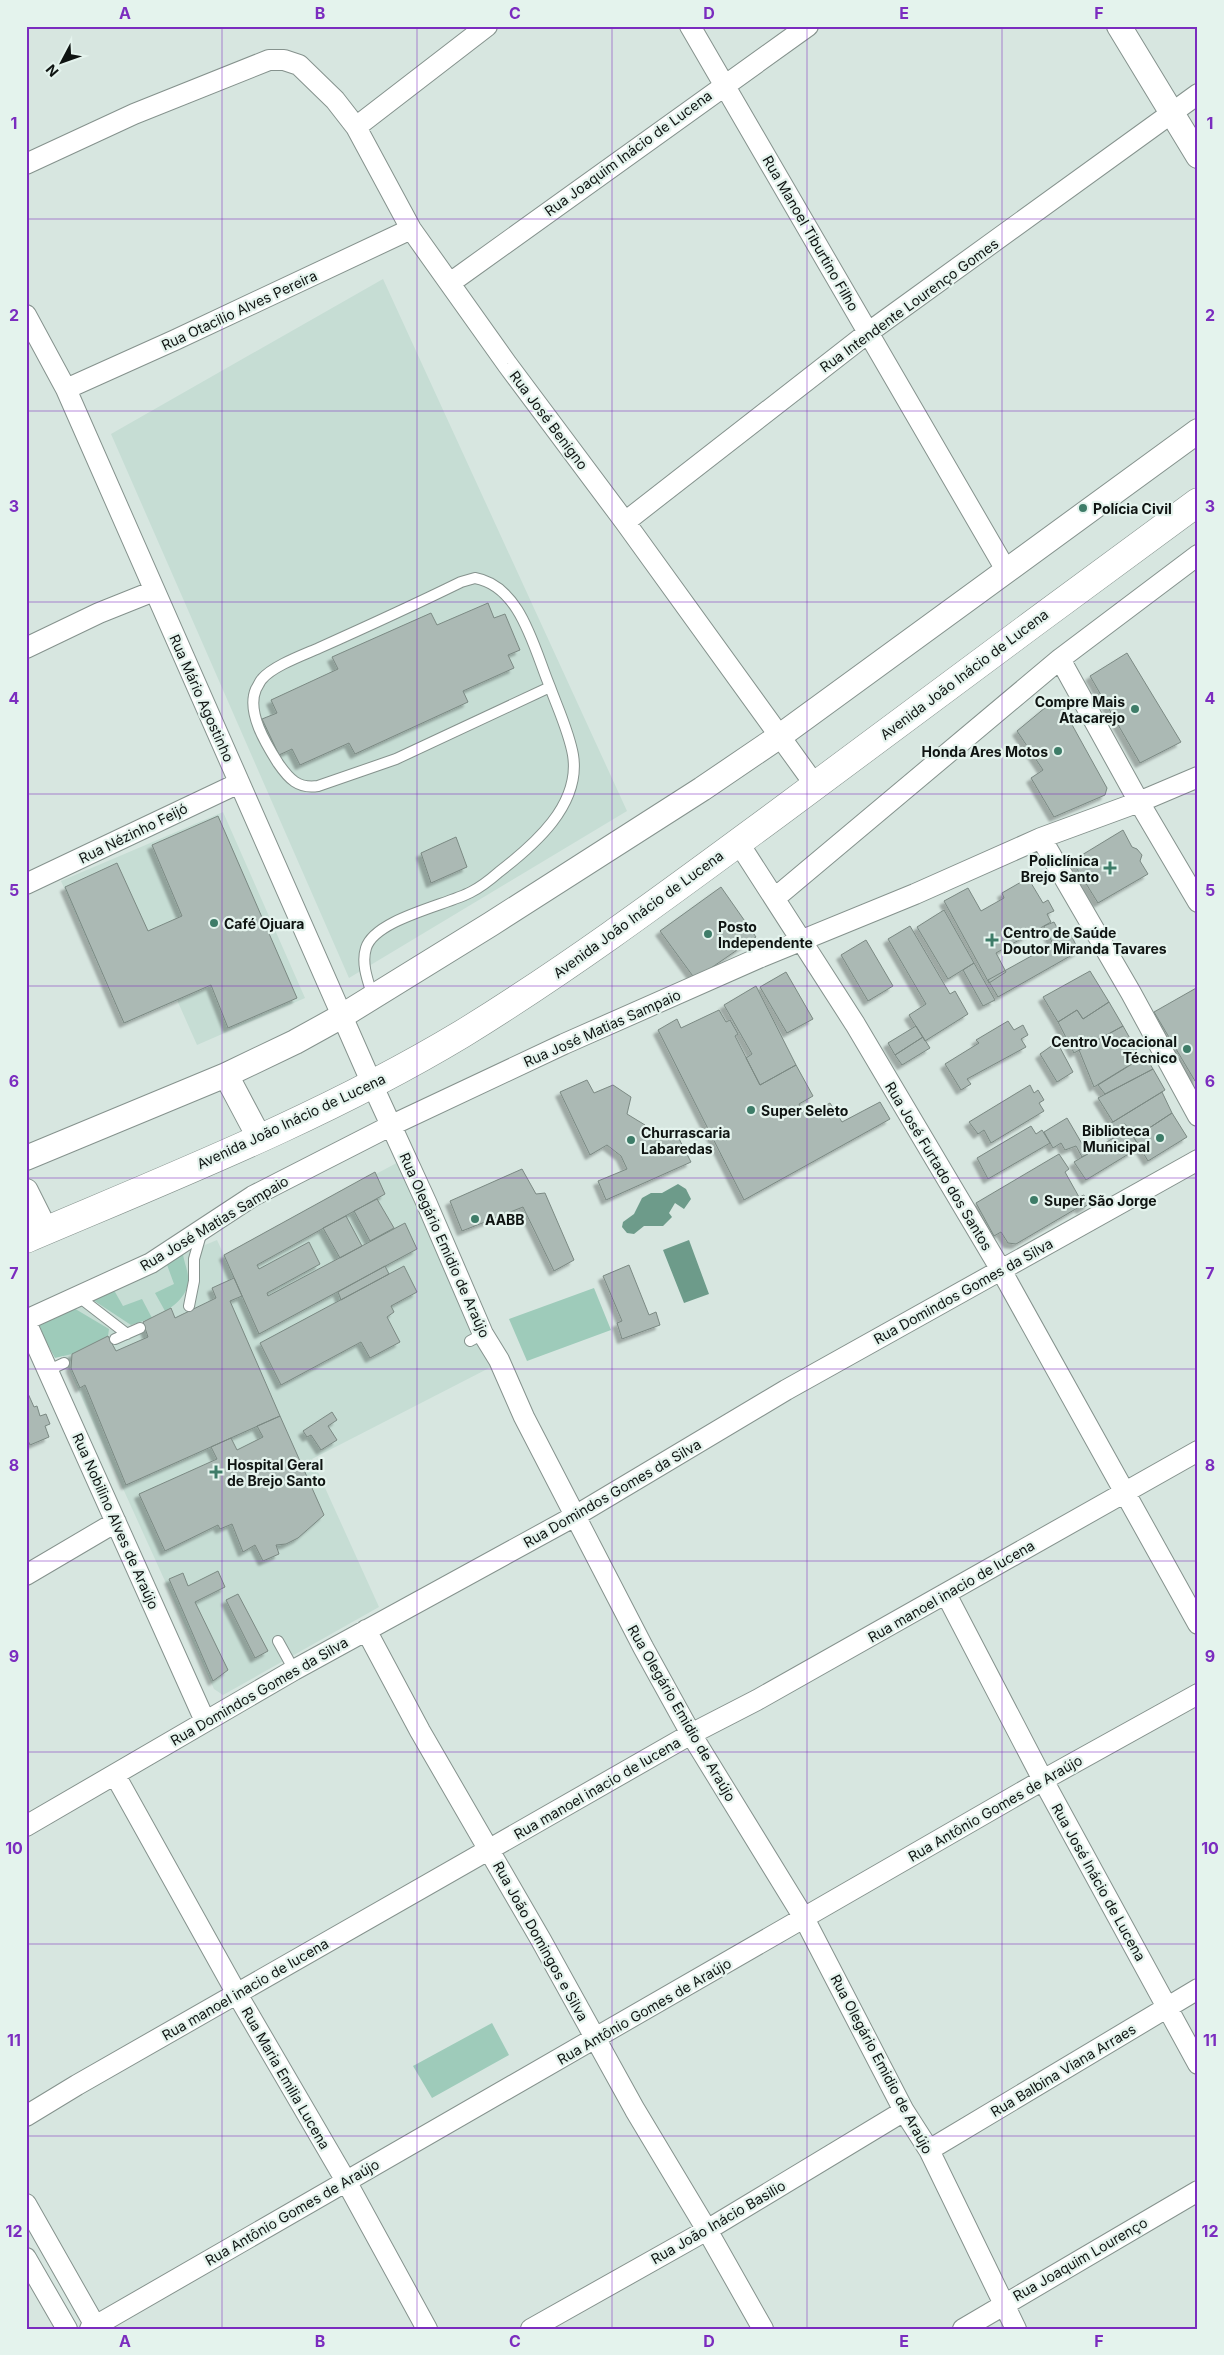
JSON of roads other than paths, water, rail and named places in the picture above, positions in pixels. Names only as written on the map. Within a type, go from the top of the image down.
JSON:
[{"type":"highway","name":"Avenida João Inácio de Lucena","points":[[36,1235],[260,1139],[372,1084],[532,990],[738,842],[1198,502]]},
{"type":"street","points":[[356,127],[487,26]]},
{"type":"street","name":"Rua Manoel Tiburtino Filho","points":[[690,26],[1006,570]]},
{"type":"street","name":"Rua Joaquim Inácio de Lucena","points":[[450,283],[808,26]]},
{"type":"street","points":[[1119,26],[1198,156]]},
{"type":"street","name":"Rua José Benigno","points":[[26,164],[134,114],[243,69],[269,60],[284,60],[299,65],[335,100],[356,127],[411,229],[815,785]]},
{"type":"street","name":"Rua Intendente Lourenço Gomes","points":[[625,522],[869,332],[1198,94]]},
{"type":"street","name":"Rua Otacilio Alves Pereira","points":[[66,389],[411,229]]},
{"type":"street","name":"Rua Mário Agostinho","points":[[26,315],[66,389],[372,1084]]},
{"type":"street","points":[[26,1158],[226,1075],[295,1042],[342,1016],[702,789],[780,736],[1198,431]]},
{"type":"street","points":[[775,898],[1060,659],[1198,555]]},
{"type":"street","points":[[26,648],[99,613],[154,591]]},
{"type":"street","points":[[1060,659],[1139,802],[1198,902]]},
{"type":"street","name":"Rua José Matias Sampaio","points":[[26,1321],[151,1263],[253,1196],[392,1125],[564,1044],[801,940],[915,894],[1041,838],[1139,802],[1198,777]]},
{"type":"street","name":"Rua Nézinho Feijó","points":[[26,884],[239,783]]},
{"type":"street","points":[[1041,838],[1121,976],[1198,1116]]},
{"type":"street","name":"Rua José Furtado dos Santos","points":[[738,842],[855,1024],[1001,1270],[1198,1624]]},
{"type":"street","points":[[226,1075],[260,1139]]},
{"type":"street","name":"Rua Olegário Emidio de Araújo","points":[[372,1084],[392,1125],[476,1338],[499,1360],[524,1417],[643,1647],[691,1734],[804,1918],[904,2111],[929,2150],[1002,2304],[1016,2329]]},
{"type":"street","name":"Rua Domindos Gomes da Silva","points":[[26,1826],[294,1670],[575,1516],[786,1390],[1198,1160]]},
{"type":"street","points":[[26,1190],[36,1235]]},
{"type":"street","name":"Rua Nobilino Alves de Araújo","points":[[26,1321],[55,1367],[116,1522],[206,1721]]},
{"type":"street","name":"Rua manoel inacio de lucena","points":[[26,2116],[691,1734],[758,1700],[1198,1452]]},
{"type":"street","points":[[26,1575],[116,1522]]},
{"type":"street","name":"Rua José Inácio de Lucena","points":[[946,1594],[1043,1780],[1198,2064]]},
{"type":"street","name":"Rua João Domingos e Silva","points":[[366,1630],[420,1731],[490,1851],[635,2110],[707,2230],[762,2329]]},
{"type":"street","name":"Rua Antônio Gomes de Araújo","points":[[94,2328],[1043,1780],[1198,1694]]},
{"type":"street","name":"Rua Maria Emilia Lucena","points":[[115,1775],[237,1994],[346,2181],[427,2329]]},
{"type":"street","name":"Rua Balbina Viana Arraes","points":[[929,2150],[1198,1989]]},
{"type":"street","name":"Rua João Inácio Basilio","points":[[531,2329],[707,2230],[904,2111]]},
{"type":"street","name":"Rua Joaquim Lourenço","points":[[963,2329],[1002,2304],[1198,2191]]},
{"type":"street","points":[[26,2204],[94,2328]]},
{"type":"street","points":[[26,2258],[67,2329]]},
{"type":"lane","points":[[373,996],[366,975],[364,960],[366,948],[372,937],[410,914],[471,892],[514,861],[555,819],[572,782],[573,757],[566,729],[550,687],[513,601],[488,580],[475,578],[461,582],[280,666],[262,678],[256,690],[254,700],[257,721],[282,769],[295,782],[306,788],[331,782],[396,759],[550,687]]},
{"type":"lane","points":[[190,1305],[194,1281],[194,1259],[203,1229]]},
{"type":"lane","points":[[79,1297],[127,1334]]},
{"type":"lane","points":[[115,1339],[140,1328]]},
{"type":"lane","points":[[278,1641],[294,1670]]},
{"type":"place","name":"Polícia Civil","points":[[1083,508]]},
{"type":"place","name":"Compre Mais Atacarejo","points":[[1135,709]]},
{"type":"place","name":"Honda Ares Motos","points":[[1058,751]]},
{"type":"place","name":"Policlínica Brejo Santo","points":[[1110,868]]},
{"type":"place","name":"Café Ojuara","points":[[214,923]]},
{"type":"place","name":"Posto Independente","points":[[708,934]]},
{"type":"place","name":"Centro de Saúde Doutor Miranda Tavares","points":[[992,940]]},
{"type":"place","name":"Centro Vocacional Técnico","points":[[1187,1049]]},
{"type":"place","name":"Super Seleto","points":[[751,1110]]},
{"type":"place","name":"Biblioteca Municipal","points":[[1160,1138]]},
{"type":"place","name":"Churrascaria Labaredas","points":[[631,1140]]},
{"type":"place","name":"Super São Jorge","points":[[1034,1200]]},
{"type":"place","name":"AABB","points":[[475,1219]]},
{"type":"place","name":"Hospital Geral de Brejo Santo","points":[[216,1472]]}]
